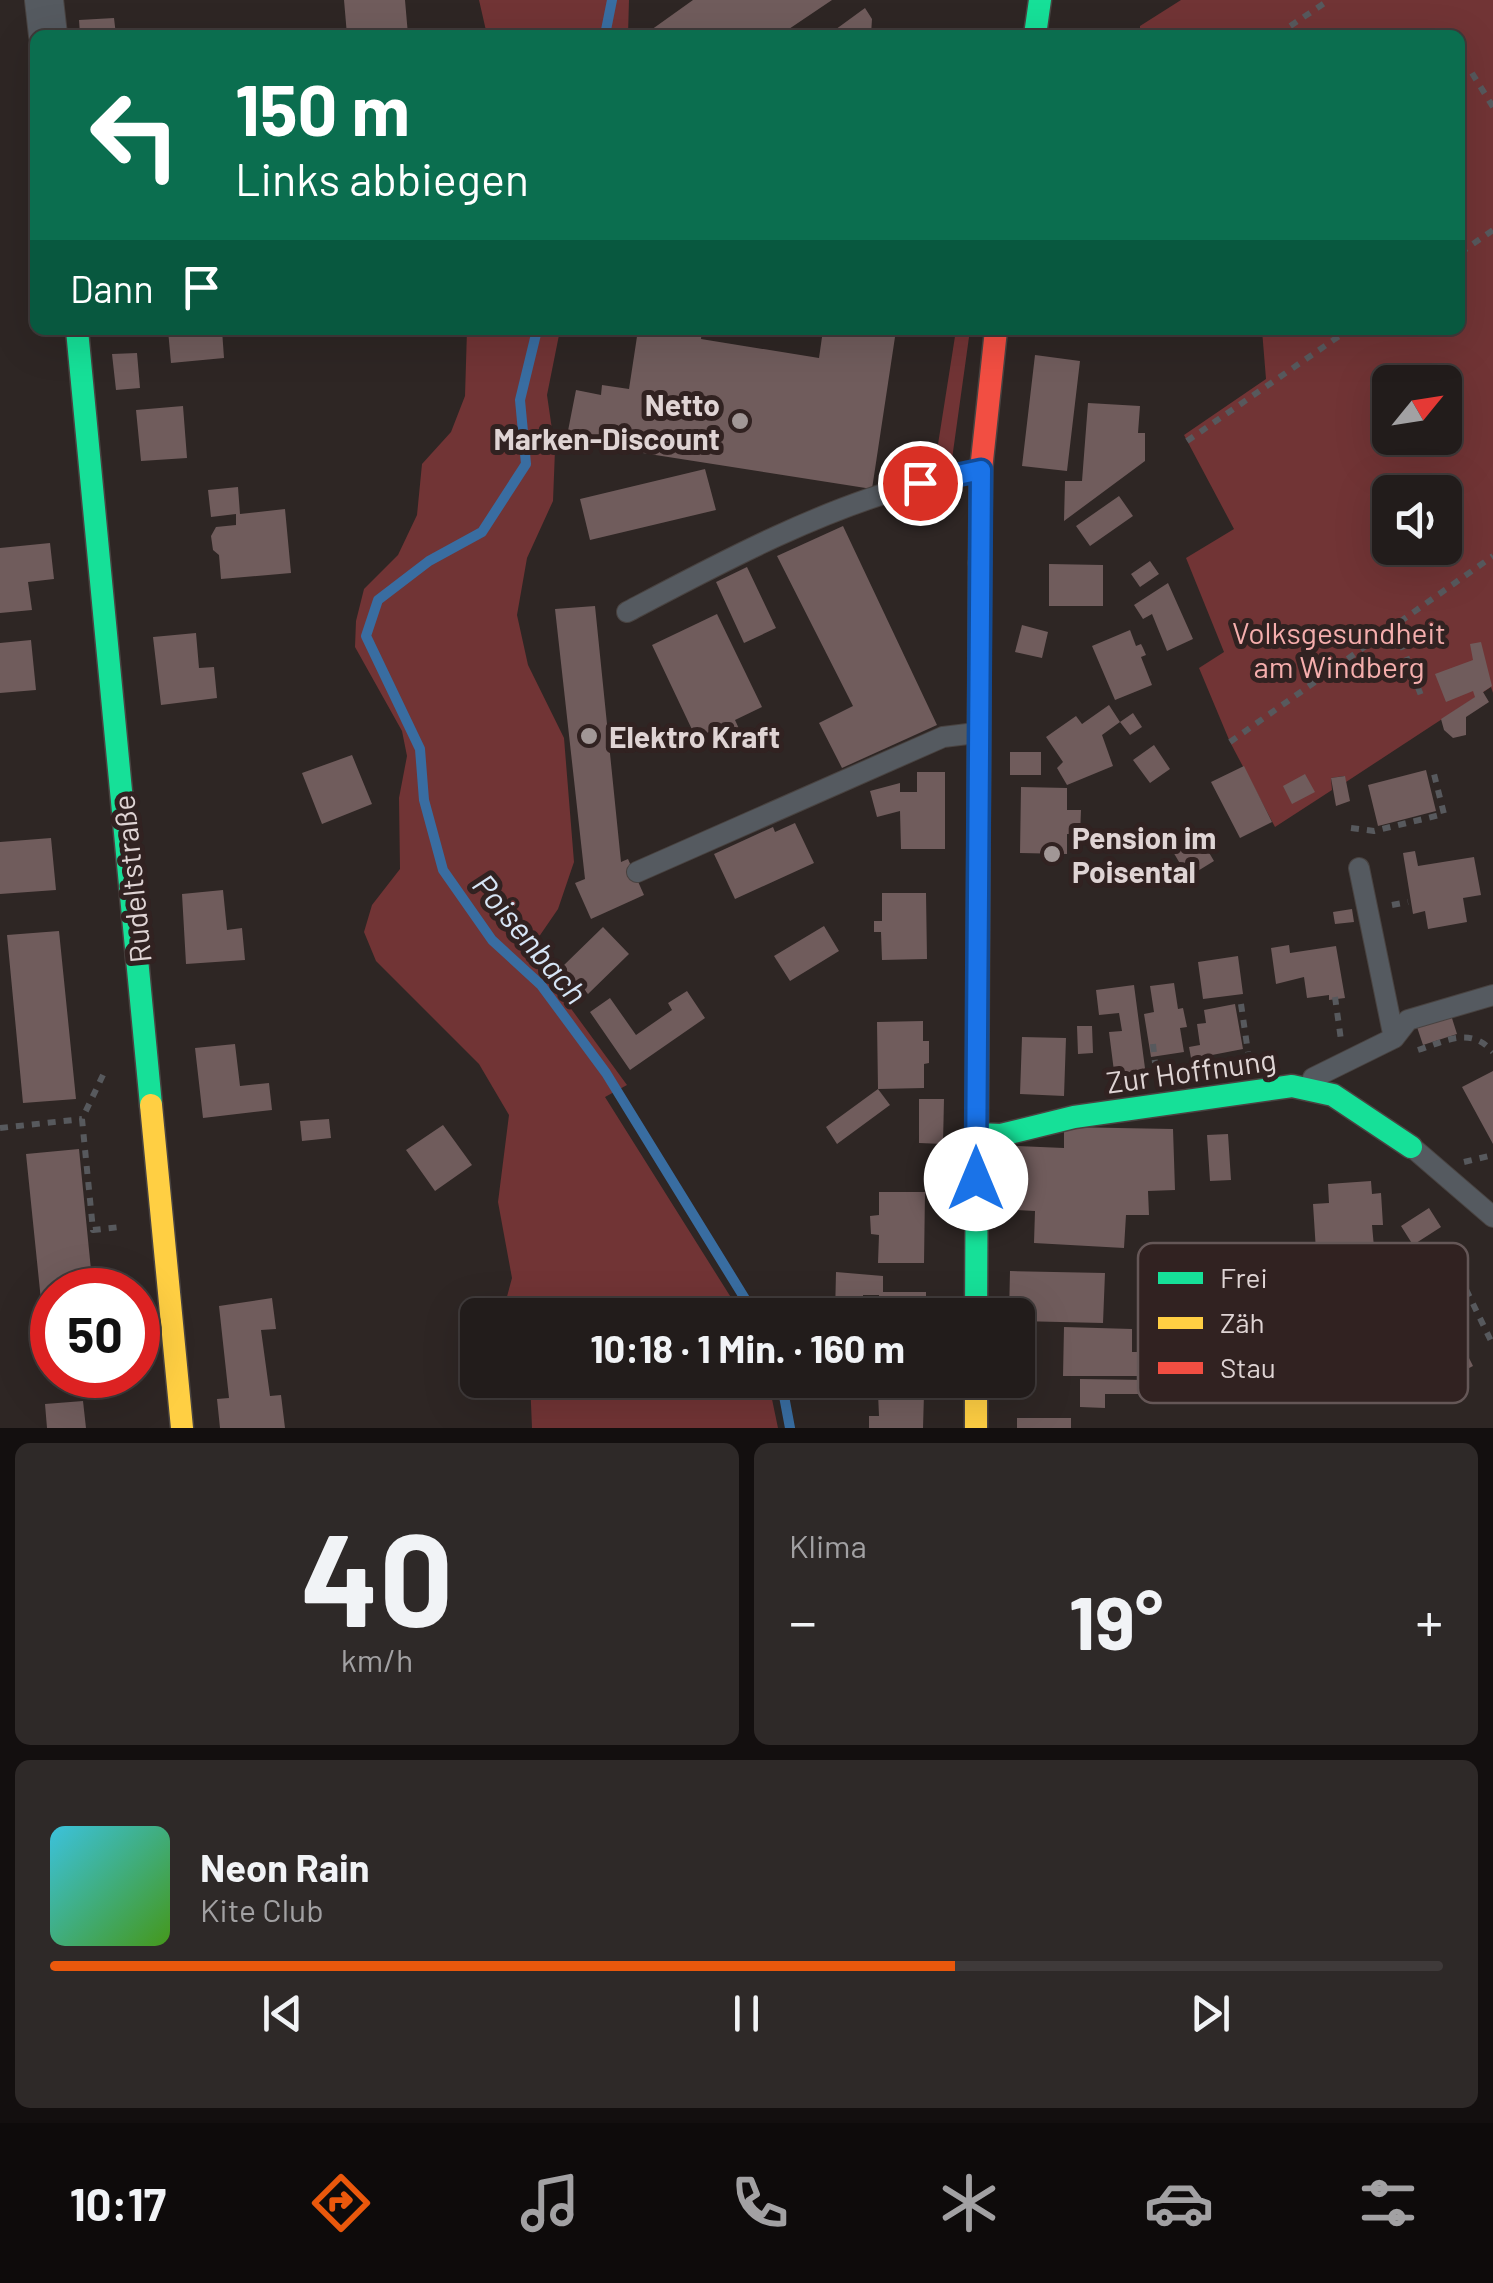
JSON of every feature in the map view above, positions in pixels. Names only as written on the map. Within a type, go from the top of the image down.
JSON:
[{"type":"street","points":[[44,0],[47,30]]},
{"type":"street","points":[[1036,30],[1040,0]]},
{"type":"street","name":"Rudeltstraße","points":[[77,335],[182,1428]]},
{"type":"street","points":[[976,1298],[981,470],[995,335]]},
{"type":"street","name":"Zur Hoffnung","points":[[976,1134],[1002,1135],[1074,1117],[1292,1086],[1332,1095],[1412,1147]]},
{"type":"street","points":[[976,1398],[976,1428]]},
{"type":"lane","points":[[626,612],[726,560],[829,516],[920,483],[981,470]]},
{"type":"lane","points":[[637,872],[943,736],[980,733]]},
{"type":"lane","points":[[1359,868],[1394,1038]]},
{"type":"lane","points":[[1292,1086],[1394,1038],[1408,1020],[1493,994]]},
{"type":"lane","name":"Zur Hoffnung","points":[[1412,1147],[1493,1217]]},
{"type":"path","points":[[1284,30],[1329,0]]},
{"type":"path","points":[[1472,73],[1493,107]]},
{"type":"path","points":[[1465,247],[1493,230]]},
{"type":"path","points":[[1187,441],[1341,335]]},
{"type":"path","points":[[1230,742],[1493,556]]},
{"type":"path","points":[[1395,627],[1422,698]]},
{"type":"path","points":[[1351,828],[1374,831],[1444,814],[1433,770]]},
{"type":"path","points":[[1374,831],[1376,843]]},
{"type":"path","points":[[1390,905],[1408,902]]},
{"type":"path","points":[[1335,997],[1340,1034]]},
{"type":"path","points":[[1424,1048],[1464,1035],[1483,1041],[1493,1052]]},
{"type":"path","points":[[1153,1044],[1155,1060]]},
{"type":"path","points":[[0,1128],[82,1118],[93,1230],[114,1228]]},
{"type":"path","points":[[1480,1158],[1493,1155]]},
{"type":"path","points":[[1468,1292],[1493,1345]]},
{"type":"green space","points":[[479,0],[629,0],[628,30],[486,30]]},
{"type":"green space","name":"Volksgesundheit am Windberg","points":[[1181,0],[1493,0],[1493,693],[1491,687],[1346,782],[1344,776],[1331,778],[1332,790],[1275,827],[1230,742],[1199,668],[1224,652],[1186,558],[1234,529],[1184,435],[1266,379],[1262,335],[1465,335],[1465,30],[1140,30],[1140,26]]},
{"type":"green space","points":[[467,335],[559,335],[547,395],[555,450],[553,501],[527,558],[517,615],[528,665],[564,738],[574,862],[558,909],[534,944],[550,980],[627,1085],[605,1097],[731,1298],[507,1298],[512,1278],[498,1202],[509,1115],[479,1064],[376,961],[364,932],[372,905],[400,869],[399,798],[407,756],[402,731],[355,647],[356,621],[364,589],[398,555],[417,515],[422,464],[451,432],[465,396]]},
{"type":"green space","points":[[955,335],[969,335],[952,459],[936,471],[908,481],[911,455],[936,457]]},
{"type":"green space","points":[[531,1398],[772,1398],[778,1428],[532,1428]]},
{"type":"building","points":[[344,0],[405,0],[408,30],[347,30]]},
{"type":"building","points":[[693,0],[832,0],[787,30],[651,30]]},
{"type":"building","points":[[865,8],[872,19],[871,30],[835,30]]},
{"type":"building","points":[[114,18],[115,30],[80,30],[79,20]]},
{"type":"building","points":[[168,335],[222,335],[224,358],[171,363]]},
{"type":"building","name":"Netto Marken-Discount","points":[[637,335],[701,335],[701,339],[819,358],[822,335],[895,337],[872,489],[566,441],[576,390],[601,395],[602,385],[629,389]]},
{"type":"building","points":[[137,353],[140,388],[116,390],[112,354]]},
{"type":"building","points":[[1035,355],[1080,361],[1067,471],[1022,466]]},
{"type":"building","points":[[1088,403],[1140,406],[1138,433],[1145,433],[1145,461],[1064,521],[1065,481],[1082,481]]},
{"type":"building","points":[[183,406],[187,458],[141,461],[136,410]]},
{"type":"building","points":[[705,469],[716,510],[590,540],[580,499]]},
{"type":"building","points":[[238,487],[240,514],[285,509],[291,573],[221,579],[219,555],[213,550],[211,536],[216,527],[236,525],[236,514],[211,517],[208,490]]},
{"type":"building","points":[[1119,496],[1133,516],[1090,546],[1076,526]]},
{"type":"building","points":[[843,526],[937,725],[842,768],[819,723],[853,706],[777,556]]},
{"type":"building","points":[[50,543],[54,579],[28,582],[32,610],[0,613],[0,548]]},
{"type":"building","points":[[1150,561],[1159,574],[1140,587],[1131,574]]},
{"type":"building","points":[[1049,564],[1103,565],[1103,606],[1049,606]]},
{"type":"building","points":[[747,567],[776,628],[744,643],[716,582]]},
{"type":"building","points":[[1168,583],[1193,639],[1167,651],[1152,614],[1143,619],[1134,605]]},
{"type":"building","name":"Elektro Kraft","points":[[595,606],[621,862],[628,859],[644,895],[591,919],[575,883],[585,879],[555,609]]},
{"type":"building","points":[[717,614],[762,707],[735,720],[741,733],[728,740],[722,726],[696,738],[652,645]]},
{"type":"building","points":[[1022,625],[1048,632],[1042,658],[1015,652]]},
{"type":"building","points":[[1130,630],[1136,646],[1141,644],[1146,655],[1141,657],[1152,685],[1115,700],[1092,646]]},
{"type":"building","points":[[196,633],[199,668],[214,667],[217,698],[161,705],[153,637]]},
{"type":"building","points":[[31,640],[36,690],[0,693],[0,643]]},
{"type":"building","points":[[1481,642],[1492,686],[1483,692],[1489,702],[1466,717],[1466,735],[1453,738],[1444,730],[1441,719],[1475,697],[1473,691],[1446,702],[1435,674],[1473,660],[1470,644]]},
{"type":"building","points":[[1109,705],[1120,722],[1102,735],[1113,766],[1067,785],[1057,768],[1063,762],[1046,737],[1076,716],[1082,724]]},
{"type":"building","points":[[1133,713],[1142,727],[1130,735],[1120,722]]},
{"type":"building","points":[[1154,745],[1170,769],[1150,783],[1133,760]]},
{"type":"building","points":[[1010,752],[1041,752],[1041,775],[1010,775]]},
{"type":"building","points":[[352,755],[372,804],[322,824],[302,773]]},
{"type":"building","points":[[1244,766],[1272,822],[1240,838],[1211,782]]},
{"type":"building","points":[[1426,770],[1436,811],[1378,826],[1368,785]]},
{"type":"building","points":[[917,772],[945,772],[945,849],[901,849],[900,811],[877,817],[870,791],[900,783],[900,792],[917,792]]},
{"type":"building","points":[[1305,774],[1315,792],[1292,804],[1283,786]]},
{"type":"building","points":[[1345,776],[1350,801],[1336,806],[1331,778]]},
{"type":"building","points":[[1021,787],[1067,788],[1067,810],[1081,810],[1080,834],[1067,834],[1067,854],[1020,853]]},
{"type":"building","points":[[795,823],[814,863],[735,899],[714,854],[773,827],[775,832]]},
{"type":"building","points":[[1195,829],[1214,861],[1188,877],[1169,845]]},
{"type":"building","points":[[51,838],[56,890],[0,894],[0,842]]},
{"type":"building","points":[[1415,851],[1418,866],[1474,857],[1481,895],[1463,898],[1467,922],[1428,929],[1425,911],[1413,914],[1403,853]]},
{"type":"building","points":[[223,890],[227,930],[242,928],[245,960],[186,964],[182,894]]},
{"type":"building","points":[[882,893],[926,893],[927,959],[882,960],[881,932],[874,932],[874,921],[882,921]]},
{"type":"building","points":[[1352,909],[1354,922],[1335,924],[1333,912]]},
{"type":"building","points":[[824,926],[839,951],[790,981],[774,956]]},
{"type":"building","points":[[603,927],[629,954],[588,994],[562,967]]},
{"type":"building","points":[[59,931],[76,1099],[23,1103],[7,935]]},
{"type":"building","points":[[1289,945],[1290,953],[1336,946],[1345,998],[1307,998],[1304,977],[1276,984],[1271,948]]},
{"type":"building","points":[[1238,956],[1243,994],[1203,999],[1198,962]]},
{"type":"building","points":[[1174,983],[1178,1009],[1183,1008],[1187,1027],[1180,1028],[1184,1052],[1151,1057],[1144,1014],[1154,1012],[1150,986]]},
{"type":"building","points":[[1134,985],[1148,1091],[1117,1095],[1109,1032],[1122,1031],[1119,1013],[1099,1015],[1096,990]]},
{"type":"building","points":[[687,991],[705,1018],[630,1070],[590,1012],[610,998],[636,1035],[672,1010],[668,1003]]},
{"type":"building","points":[[1235,1004],[1243,1049],[1212,1055],[1215,1076],[1195,1080],[1189,1047],[1200,1045],[1197,1024],[1206,1023],[1204,1010]]},
{"type":"building","points":[[1451,1015],[1457,1034],[1423,1045],[1417,1027]]},
{"type":"building","points":[[923,1021],[923,1041],[929,1041],[924,1088],[878,1089],[877,1022]]},
{"type":"building","points":[[1077,1026],[1092,1026],[1093,1053],[1078,1054]]},
{"type":"building","points":[[1022,1037],[1066,1038],[1064,1096],[1020,1094]]},
{"type":"building","points":[[235,1044],[240,1086],[269,1083],[272,1110],[203,1118],[195,1048]]},
{"type":"building","points":[[1493,1071],[1493,1144],[1462,1087]]},
{"type":"building","points":[[878,1089],[890,1105],[837,1144],[826,1127]]},
{"type":"building","points":[[919,1099],[944,1099],[943,1144],[919,1143]]},
{"type":"building","points":[[329,1119],[331,1138],[302,1141],[300,1121]]},
{"type":"building","points":[[443,1125],[472,1165],[435,1191],[406,1150]]},
{"type":"building","points":[[1064,1127],[1173,1129],[1175,1190],[1148,1191],[1149,1215],[1126,1215],[1124,1248],[1034,1243],[1035,1211],[1014,1210],[1017,1146],[1064,1148]]},
{"type":"building","points":[[1228,1134],[1231,1180],[1210,1181],[1207,1135]]},
{"type":"building","points":[[79,1149],[91,1268],[38,1268],[26,1154]]},
{"type":"building","points":[[1371,1181],[1372,1194],[1381,1193],[1383,1225],[1372,1225],[1374,1243],[1315,1243],[1313,1204],[1329,1203],[1328,1184]]},
{"type":"building","points":[[879,1192],[925,1192],[924,1263],[878,1263],[879,1235],[871,1234],[870,1216],[879,1215]]},
{"type":"building","points":[[1429,1208],[1441,1227],[1412,1243],[1401,1226]]},
{"type":"building","points":[[1010,1271],[1105,1273],[1103,1323],[1035,1321],[1035,1298],[1009,1298]]},
{"type":"building","points":[[836,1272],[883,1276],[883,1292],[926,1292],[926,1298],[863,1295],[835,1298]]},
{"type":"building","points":[[272,1298],[276,1329],[261,1330],[270,1396],[281,1395],[285,1428],[220,1428],[217,1399],[229,1398],[219,1306]]},
{"type":"building","points":[[1064,1327],[1132,1329],[1132,1352],[1138,1352],[1138,1376],[1063,1376]]},
{"type":"building","points":[[1080,1379],[1138,1380],[1138,1394],[1105,1394],[1105,1408],[1080,1407]]},
{"type":"building","points":[[878,1398],[924,1398],[923,1428],[869,1428],[869,1416],[879,1416]]},
{"type":"building","points":[[83,1401],[86,1428],[47,1428],[45,1404]]},
{"type":"building","points":[[1017,1418],[1071,1418],[1071,1428],[1017,1428]]},
{"type":"waterway","name":"Poisenbach","points":[[606,30],[612,0]]},
{"type":"waterway","name":"Poisenbach","points":[[536,335],[520,400],[526,464],[482,532],[429,561],[378,600],[366,636],[420,749],[424,800],[443,870],[492,940],[541,985],[606,1073],[745,1298]]},
{"type":"waterway","name":"Poisenbach","points":[[784,1398],[790,1428]]},
{"type":"traffic: fast","points":[[1036,30],[1040,0]]},
{"type":"traffic: fast","points":[[77,335],[151,1105]]},
{"type":"traffic: fast","points":[[976,1298],[980,563]]},
{"type":"traffic: fast","points":[[976,1134],[1001,1135],[1074,1117],[1292,1086],[1333,1095],[1411,1147]]},
{"type":"traffic: slow","points":[[151,1105],[182,1428]]},
{"type":"traffic: slow","points":[[976,1398],[976,1428]]},
{"type":"traffic: jam","points":[[980,563],[981,470],[995,335]]},
{"type":"place","name":"Netto Marken-Discount","points":[[740,421]]},
{"type":"place","name":"Elektro Kraft","points":[[589,736]]},
{"type":"place","name":"Pension im Poisental","points":[[1052,854]]},
{"type":"route","points":[[920,483],[981,470],[976,1179]]}]
